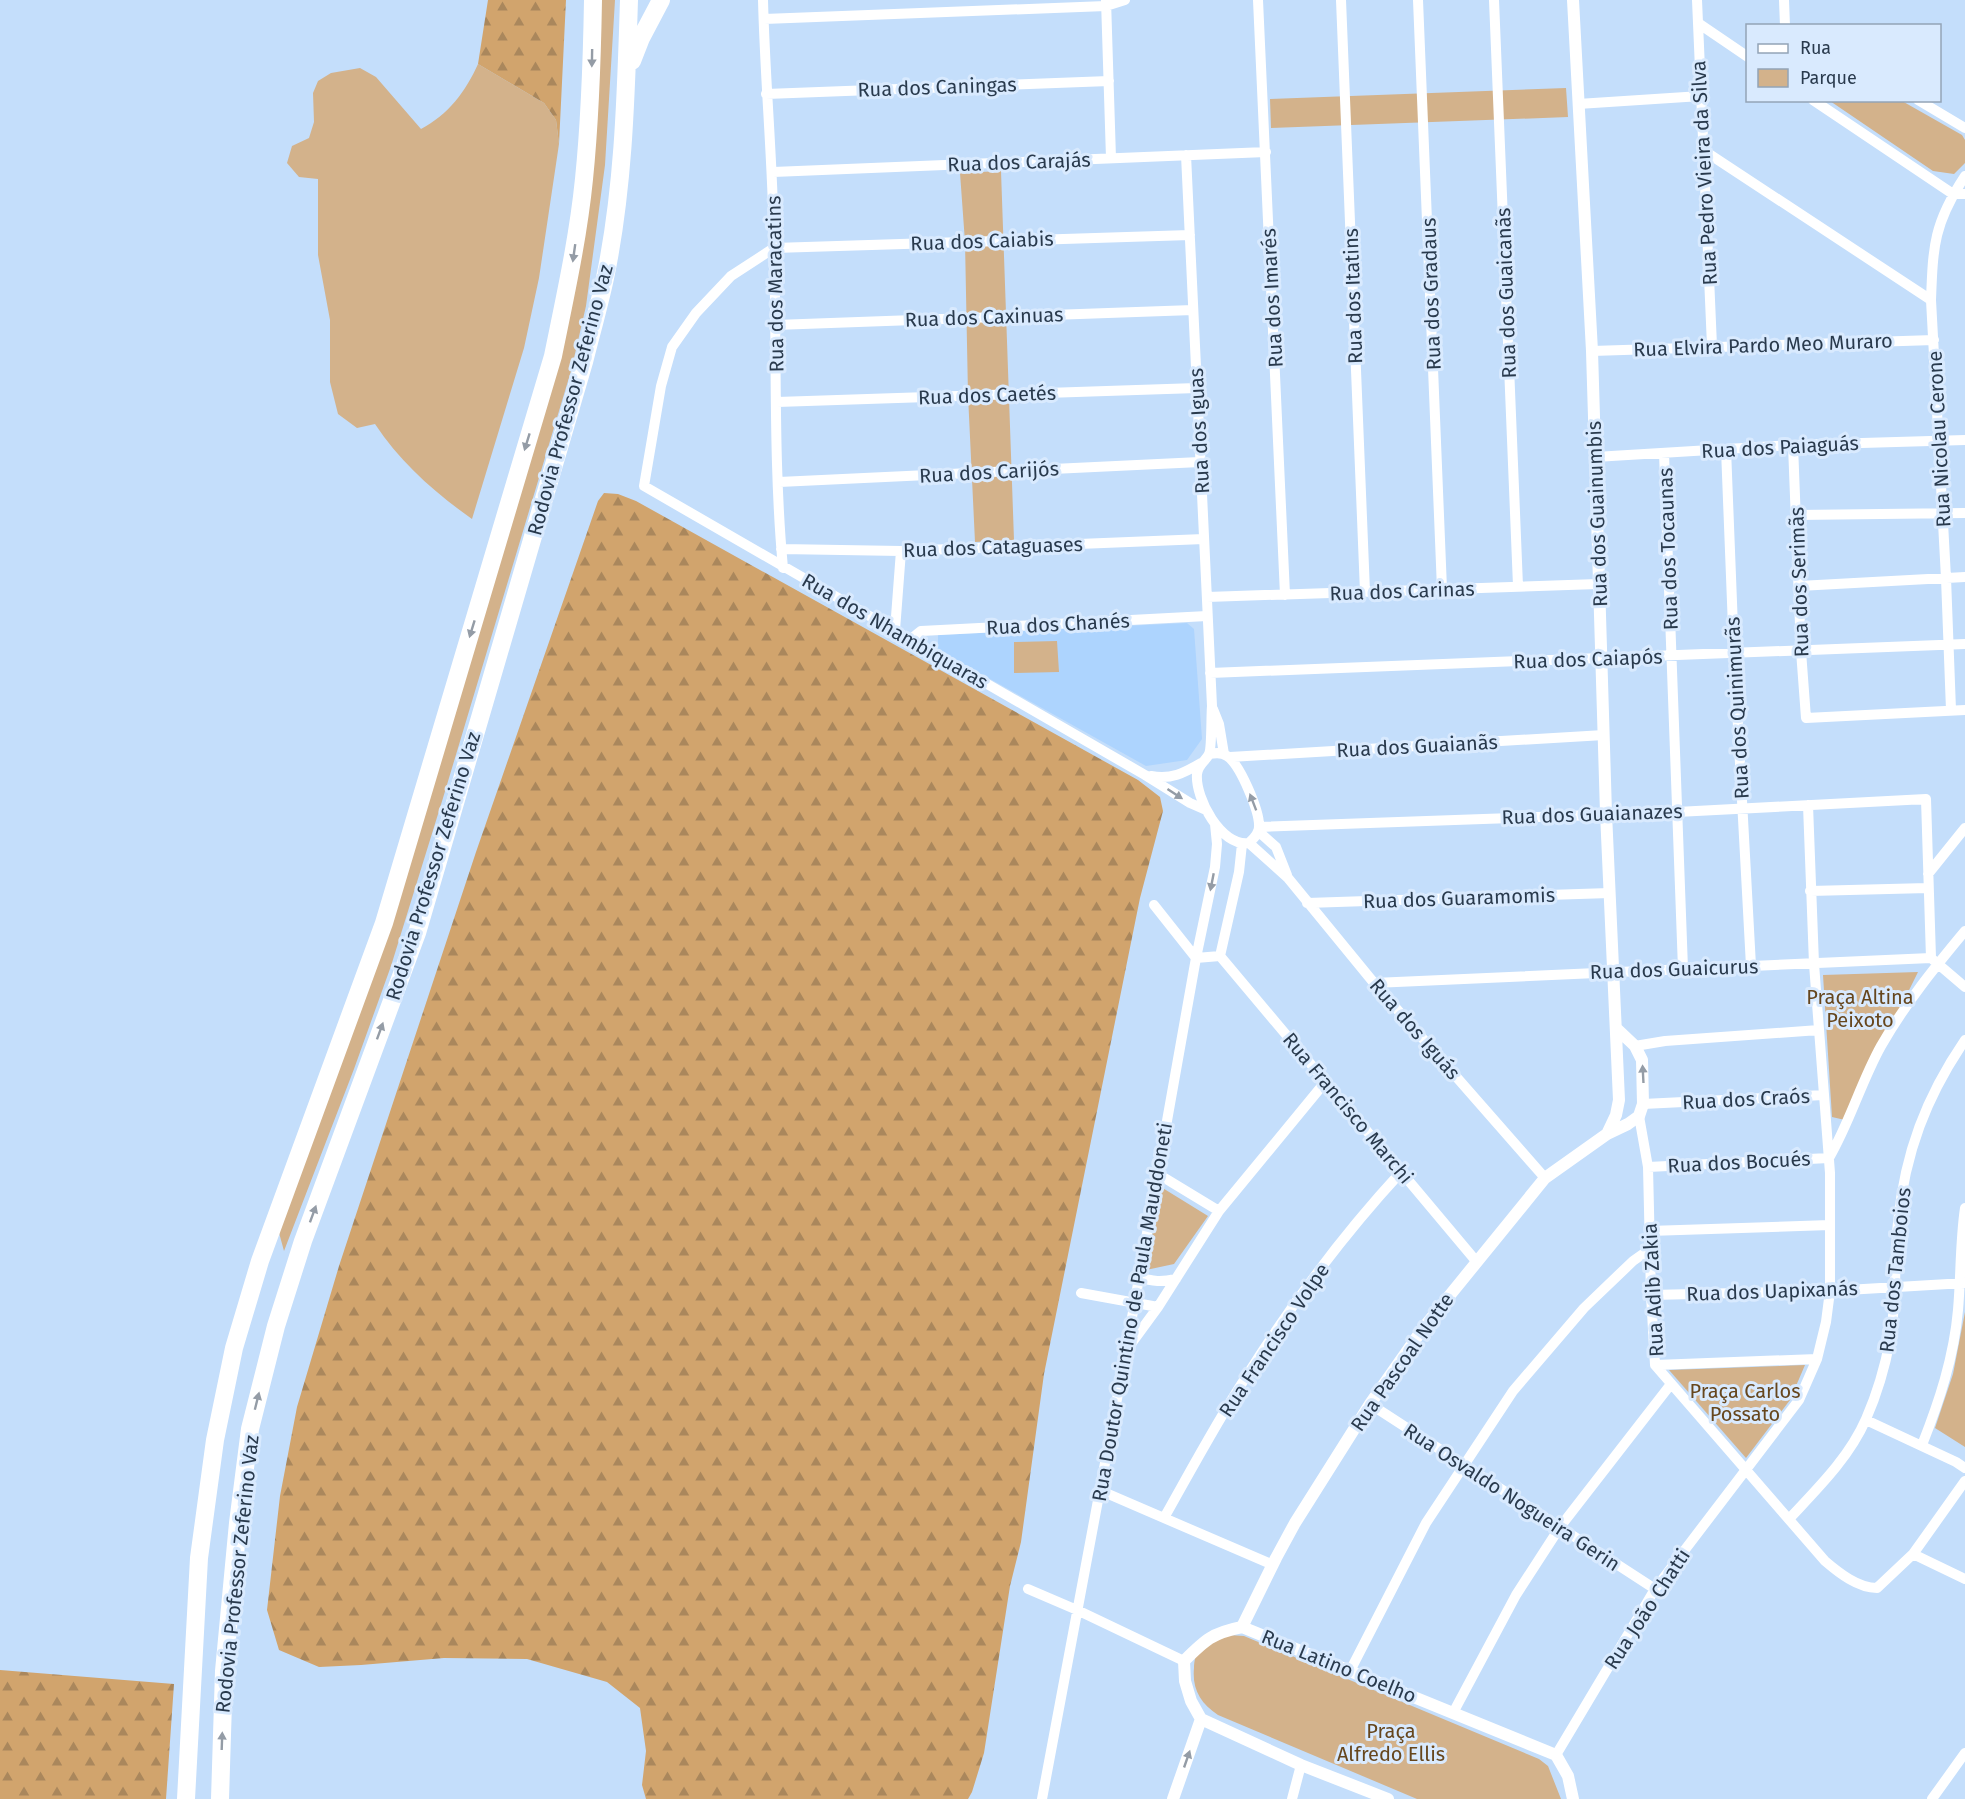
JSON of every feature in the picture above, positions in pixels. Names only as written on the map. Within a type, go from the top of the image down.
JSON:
[{"type":"highway","name":"Rodovia Professor Zeferino Vaz","points":[[186,1799],[199,1558],[214,1440],[234,1348],[260,1261],[384,923],[553,356],[572,268],[584,180],[593,0]]},
{"type":"highway","name":"Rodovia Professor Zeferino Vaz","points":[[220,1799],[224,1671],[238,1523],[250,1429],[276,1326],[303,1241],[417,933],[584,362],[605,278],[618,191],[627,76],[629,0]]},
{"type":"highway","points":[[627,76],[641,38],[661,0]]},
{"type":"street","name":"Rua dos Maracatins","points":[[763,0],[766,94],[772,172],[783,568]]},
{"type":"street","points":[[764,19],[1106,3],[1125,0]]},
{"type":"street","name":"Rua dos Imarés","points":[[1258,0],[1285,596]]},
{"type":"street","name":"Rua dos Itatins","points":[[1341,0],[1365,592]]},
{"type":"street","name":"Rua dos Gradaus","points":[[1418,0],[1442,589]]},
{"type":"street","name":"Rua dos Guaicanãs","points":[[1494,0],[1518,586]]},
{"type":"street","name":"Rua dos Guainumbis","points":[[1573,0],[1592,351],[1606,813],[1619,1100],[1616,1115],[1607,1134]]},
{"type":"street","name":"Rua Pedro Vieira da Silva","points":[[1696,0],[1712,346]]},
{"type":"street","points":[[1784,0],[1786,24]]},
{"type":"street","points":[[1106,3],[1112,158]]},
{"type":"street","points":[[1698,23],[1746,56]]},
{"type":"street","name":"Rua dos Caningas","points":[[766,94],[1109,81]]},
{"type":"street","points":[[1578,104],[1701,96]]},
{"type":"street","points":[[1816,102],[1953,194],[1965,194]]},
{"type":"street","points":[[1921,102],[1965,128]]},
{"type":"street","points":[[1703,150],[1931,300]]},
{"type":"street","name":"Rua dos Carajás","points":[[772,172],[1266,152]]},
{"type":"street","name":"Rua dos Iguas","points":[[1186,155],[1212,706],[1209,754]]},
{"type":"street","name":"Rua Nicolau Cerone","points":[[1951,710],[1931,300],[1932,259],[1936,234],[1944,211],[1965,176]]},
{"type":"street","name":"Rua dos Caiabis","points":[[774,248],[1190,235]]},
{"type":"street","name":"Rua dos Nhambiquaras","points":[[774,248],[732,276],[696,313],[672,347],[661,387],[644,486],[1190,803],[1206,810]]},
{"type":"street","name":"Rua dos Caxinuas","points":[[775,325],[1193,310]]},
{"type":"street","name":"Rua Elvira Pardo Meo Muraro","points":[[1592,351],[1934,340]]},
{"type":"street","name":"Rua dos Caetés","points":[[777,402],[1197,388]]},
{"type":"street","name":"Rua dos Paiaguás","points":[[1595,457],[1793,445],[1965,440]]},
{"type":"street","name":"Rua dos Serimãs","points":[[1793,445],[1801,651],[1806,718],[1951,710]]},
{"type":"street","name":"Rua dos Quinimurãs","points":[[1726,449],[1734,653],[1751,966]]},
{"type":"street","name":"Rua dos Tocaunas","points":[[1664,453],[1683,969]]},
{"type":"street","name":"Rua dos Carijós","points":[[779,482],[1200,462]]},
{"type":"street","points":[[1796,515],[1965,513]]},
{"type":"street","name":"Rua dos Cataguases","points":[[781,549],[901,551],[1204,539]]},
{"type":"street","points":[[895,630],[901,551]]},
{"type":"street","points":[[1799,586],[1965,577]]},
{"type":"street","name":"Rua dos Carinas","points":[[1206,597],[1598,584]]},
{"type":"street","name":"Rua dos Chanés","points":[[911,639],[921,631],[1207,616]]},
{"type":"street","name":"Rua dos Caiapós","points":[[1210,673],[1603,660],[1965,644]]},
{"type":"street","name":"Rua dos Iguas","points":[[1212,706],[1227,755],[1236,765],[1257,811],[1259,829]]},
{"type":"street","points":[[1951,710],[1965,710]]},
{"type":"street","name":"Rua dos Guaianãs","points":[[1227,755],[1604,735]]},
{"type":"street","points":[[1227,755],[1209,754],[1201,763],[1197,774],[1200,792],[1206,810],[1215,824],[1227,837],[1245,843]]},
{"type":"street","name":"Rua dos Nhambiquaras","points":[[1145,775],[1160,778],[1181,775],[1201,763]]},
{"type":"street","name":"Rua dos Guaianazes","points":[[1259,829],[1926,799],[1928,874]]},
{"type":"street","name":"Rua João Chatti","points":[[1556,1755],[1655,1589],[1800,1400],[1817,1359],[1827,1323],[1830,1291],[1829,1158],[1814,964],[1808,805]]},
{"type":"street","name":"Rua Doutor Quintino de Paula Mauddoneti","points":[[1042,1799],[1126,1351],[1196,958],[1215,867],[1217,844],[1215,824]]},
{"type":"street","points":[[1965,828],[1928,874],[1934,961],[1965,987]]},
{"type":"street","points":[[1154,905],[1196,958],[1220,956],[1245,843],[1259,829]]},
{"type":"street","name":"Rua dos Iguás","points":[[1259,829],[1276,847],[1288,878]]},
{"type":"street","name":"Rua dos Iguás","points":[[1245,843],[1288,878],[1374,983],[1545,1178]]},
{"type":"street","points":[[1810,891],[1928,888]]},
{"type":"street","name":"Rua dos Guaramomis","points":[[1307,903],[1610,893]]},
{"type":"street","points":[[1829,1158],[1844,1132],[1862,1084],[1881,1047],[1934,961],[1965,931]]},
{"type":"street","name":"Rua Francisco Marchi","points":[[1220,956],[1476,1261]]},
{"type":"street","name":"Rua dos Guaicurus","points":[[1374,983],[1751,966],[1934,961]]},
{"type":"street","points":[[1607,1134],[1628,1125],[1641,1110],[1642,1060],[1635,1046],[1616,1028]]},
{"type":"street","points":[[1635,1046],[1665,1041],[1819,1030]]},
{"type":"street","name":"Rua dos Tamboios","points":[[1789,1519],[1839,1464],[1866,1420],[1879,1384],[1890,1340],[1898,1220],[1910,1151],[1925,1110],[1965,1040]]},
{"type":"street","points":[[1126,1351],[1158,1307],[1219,1211],[1326,1081]]},
{"type":"street","name":"Rua dos Craós","points":[[1641,1110],[1667,1104],[1824,1095]]},
{"type":"street","name":"Rua Adib Zakia","points":[[1641,1110],[1648,1167],[1655,1365],[1825,1561],[1844,1577],[1875,1589],[1913,1554]]},
{"type":"street","name":"Rua Pascoal Notte","points":[[1242,1627],[1295,1523],[1370,1404],[1424,1327],[1545,1178],[1607,1134]]},
{"type":"street","name":"Rua dos Bocués","points":[[1648,1167],[1829,1158]]},
{"type":"street","name":"Rua Francisco Volpe","points":[[1164,1518],[1243,1380],[1300,1295],[1363,1214],[1401,1172]]},
{"type":"street","points":[[1158,1174],[1219,1211]]},
{"type":"street","points":[[1922,1445],[1935,1414],[1950,1356],[1958,1312],[1962,1284],[1965,1208]]},
{"type":"street","points":[[1649,1231],[1830,1225]]},
{"type":"street","points":[[1350,1671],[1426,1523],[1513,1391],[1604,1288],[1650,1249]]},
{"type":"street","points":[[1139,1277],[1162,1282],[1176,1278]]},
{"type":"street","name":"Rua dos Uapixanás","points":[[1651,1295],[1830,1291],[1962,1284]]},
{"type":"street","points":[[1081,1293],[1158,1307]]},
{"type":"street","points":[[1655,1365],[1817,1359]]},
{"type":"street","points":[[1453,1713],[1516,1595],[1560,1527],[1671,1384]]},
{"type":"street","name":"Rua Osvaldo Nogueira Gerin","points":[[1370,1404],[1655,1589]]},
{"type":"street","points":[[1866,1420],[1922,1445],[1965,1468]]},
{"type":"street","points":[[1965,1481],[1913,1554],[1965,1579]]},
{"type":"street","points":[[1099,1491],[1273,1565]]},
{"type":"street","points":[[1028,1589],[1184,1661],[1188,1691],[1201,1719],[1301,1766],[1388,1799]]},
{"type":"street","name":"Rua Latino Coelho","points":[[1184,1661],[1205,1640],[1220,1631],[1242,1627],[1556,1755]]},
{"type":"street","points":[[1173,1799],[1201,1719]]},
{"type":"street","points":[[1932,1799],[1965,1753]]},
{"type":"street","points":[[1556,1755],[1568,1776],[1573,1799]]},
{"type":"street","points":[[1292,1799],[1301,1766]]},
{"type":"shaded area","points":[[1187,623],[1194,629],[1202,739],[1187,760],[1146,766],[938,650],[938,635]]},
{"type":"green space","points":[[488,0],[566,0],[559,144],[556,120],[544,103],[478,64]]},
{"type":"green space","points":[[601,0],[615,0],[605,165],[586,306],[571,371],[391,966],[284,1251],[278,1229],[559,362]]},
{"type":"green space","points":[[478,64],[544,103],[556,120],[559,144],[539,278],[524,348],[472,519],[419,476],[396,452],[375,424],[357,428],[338,414],[330,382],[330,320],[318,255],[318,179],[299,177],[287,163],[292,146],[309,138],[314,122],[313,93],[318,81],[331,73],[360,68],[376,77],[421,129],[448,109],[468,84]]},
{"type":"green space","points":[[1566,88],[1568,117],[1271,128],[1270,99]]},
{"type":"green space","points":[[1831,102],[1904,102],[1962,135],[1965,140],[1965,163],[1954,174],[1933,171]]},
{"type":"green space","points":[[1001,171],[1014,540],[975,542],[968,395],[965,242],[960,173]]},
{"type":"green space","points":[[604,493],[618,494],[636,501],[1138,780],[1160,797],[1163,811],[1140,898],[1044,1374],[1021,1542],[1010,1586],[984,1753],[968,1799],[646,1799],[642,1785],[646,1751],[640,1708],[607,1682],[527,1659],[444,1658],[319,1667],[279,1650],[267,1610],[280,1496],[297,1407],[339,1266],[476,852],[598,501]]},
{"type":"green space","points":[[1057,641],[1059,672],[1014,673],[1014,642]]},
{"type":"green space","name":"Praça Altina Peixoto","points":[[1918,972],[1845,1120],[1832,1117],[1823,975]]},
{"type":"green space","points":[[1161,1187],[1208,1216],[1174,1264],[1146,1270]]},
{"type":"green space","points":[[1965,1312],[1965,1447],[1935,1428],[1953,1374]]},
{"type":"green space","name":"Praça Carlos Possato","points":[[1805,1365],[1790,1400],[1746,1458],[1669,1370]]},
{"type":"green space","name":"Praça Alfredo Ellis","points":[[1228,1635],[1244,1636],[1539,1759],[1548,1766],[1561,1799],[1417,1799],[1218,1715],[1206,1706],[1198,1695],[1194,1683],[1194,1662],[1202,1647]]},
{"type":"green space","points":[[0,1670],[174,1684],[166,1799],[0,1799]]}]
